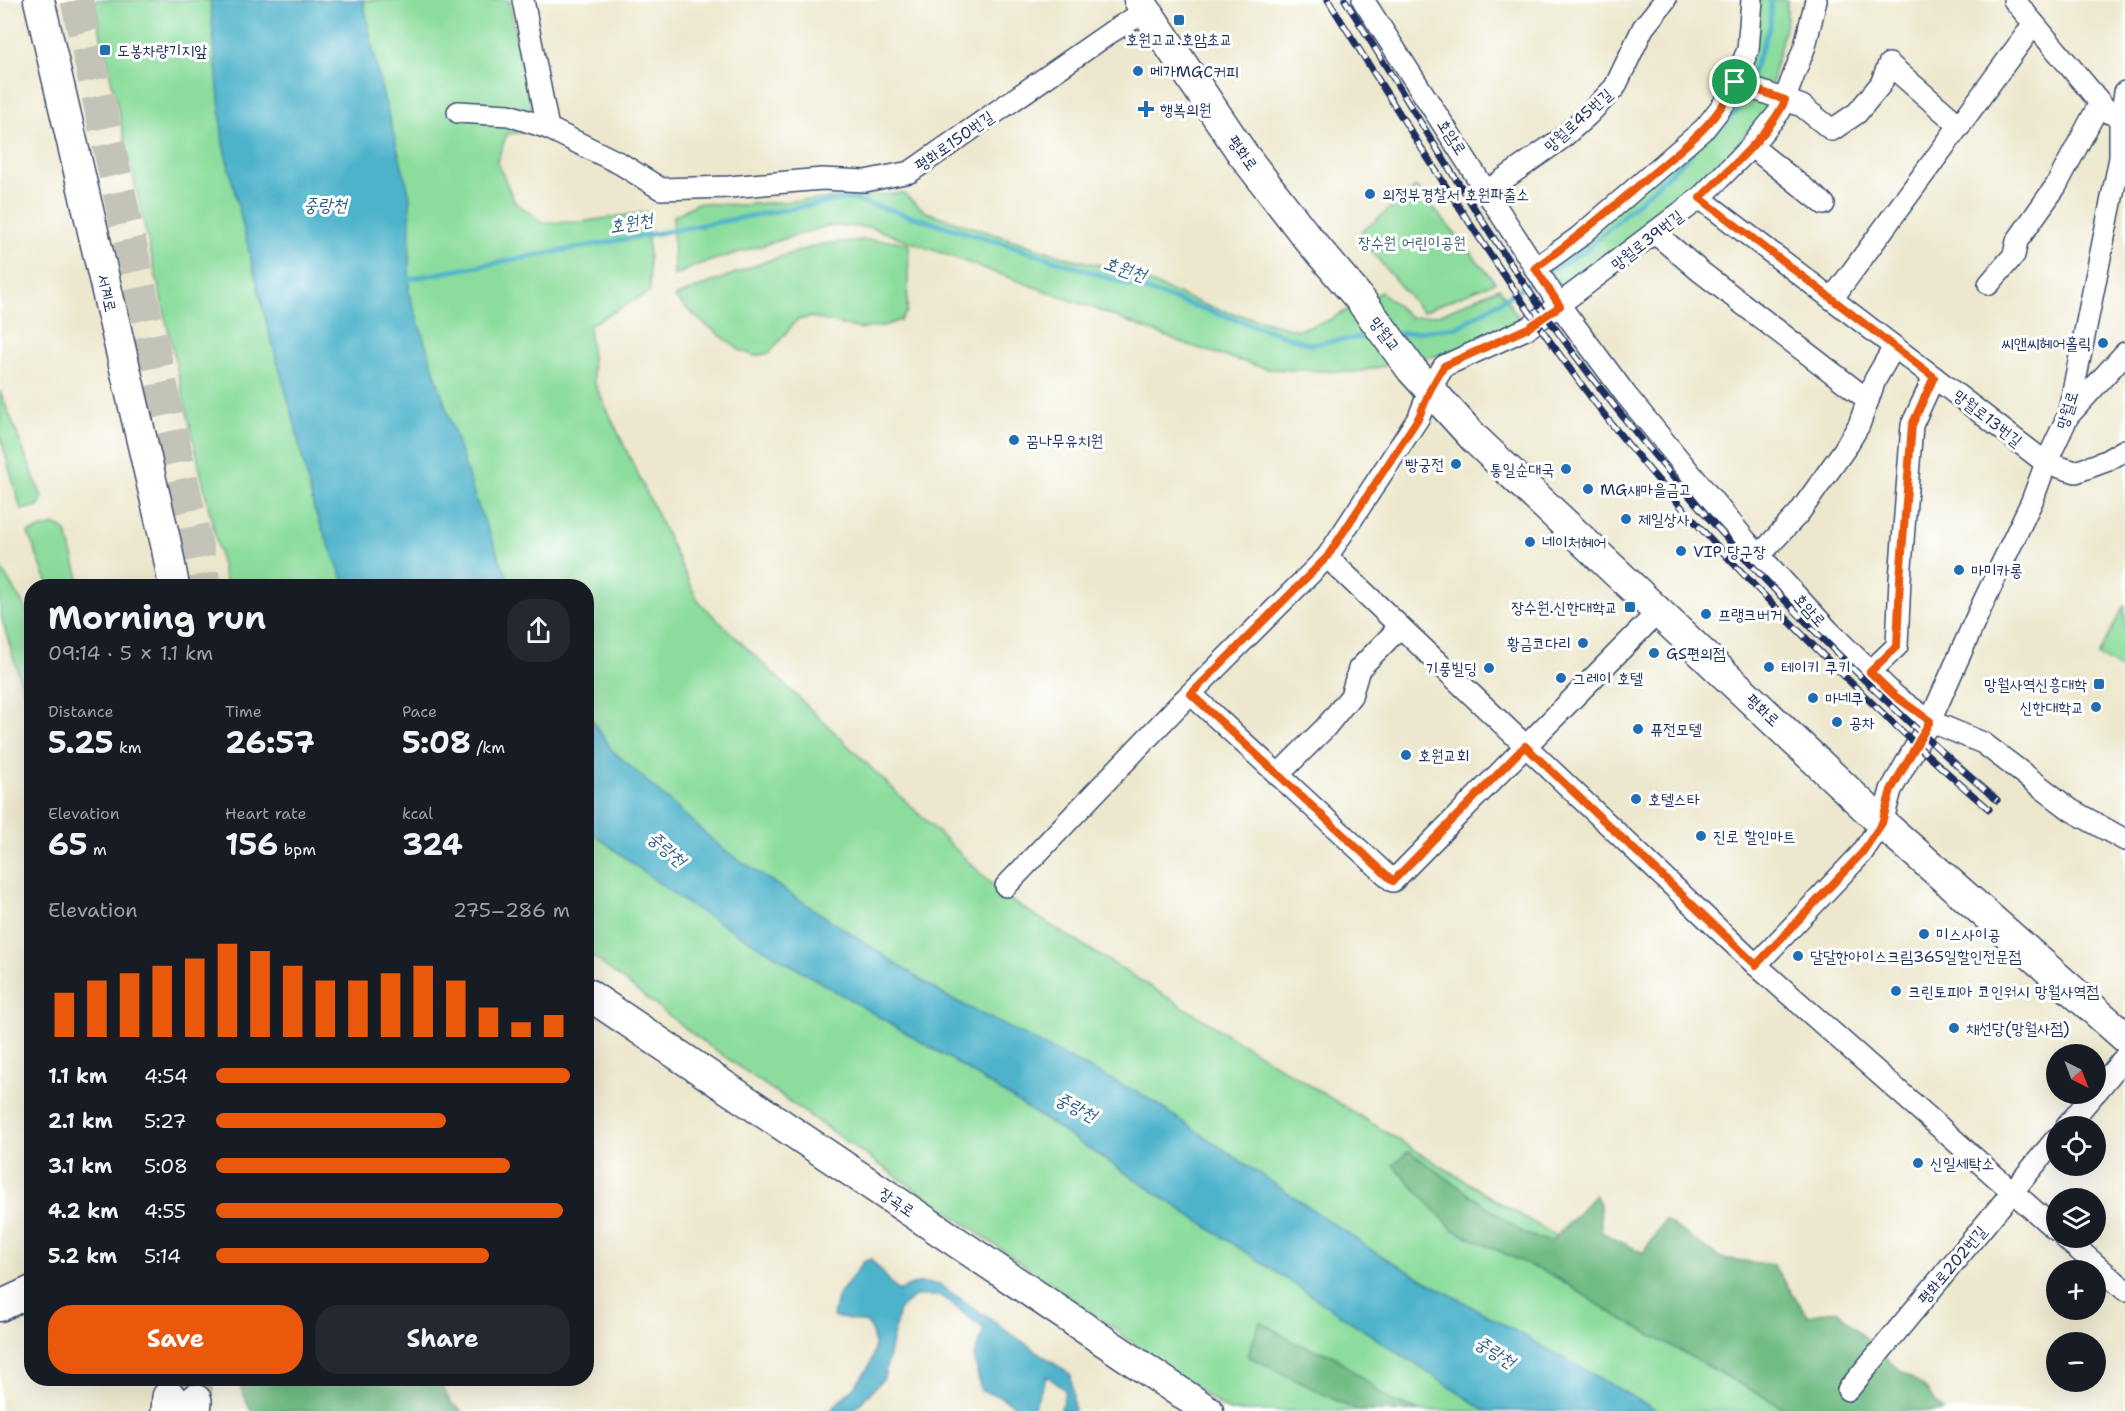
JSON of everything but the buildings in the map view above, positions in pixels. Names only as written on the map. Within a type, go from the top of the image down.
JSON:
[{"type":"main road","name":"서계로","points":[[39,0],[173,579]]},
{"type":"main road","name":"평화로","points":[[1142,5],[1242,153],[1306,236],[1359,298]]},
{"type":"main road","name":"망월교","points":[[1359,298],[1421,380]]},
{"type":"main road","name":"평화로","points":[[1421,380],[1475,439],[1882,823],[2125,1037]]},
{"type":"main road","points":[[166,544],[187,579]]},
{"type":"main road","name":"장곡로","points":[[594,998],[1208,1411]]},
{"type":"main road","points":[[0,1306],[24,1295]]},
{"type":"street","points":[[458,112],[509,115],[548,128],[523,0]]},
{"type":"street","name":"호암로","points":[[1363,0],[1560,306],[1626,395],[1760,555],[1895,696],[1930,721],[1983,743],[2071,810],[2125,840]]},
{"type":"street","name":"망월로45번길","points":[[1488,191],[1561,139],[1615,87],[1643,27],[1665,0]]},
{"type":"street","points":[[1537,272],[1705,128],[1726,101],[1748,50],[1752,0]]},
{"type":"street","name":"망월로39번길","points":[[1006,886],[1327,557],[1419,417],[1421,380],[1444,366],[1528,328],[1560,306],[1700,198],[1751,146],[1780,111],[1785,100],[1805,46],[1816,0]]},
{"type":"street","points":[[2014,0],[2120,124]]},
{"type":"street","name":"평화로150번길","points":[[548,128],[621,164],[661,189],[729,187],[822,179],[865,181],[910,172],[1111,32],[1142,5]]},
{"type":"street","points":[[1832,299],[2034,24]]},
{"type":"street","points":[[1735,82],[1802,106],[1832,130],[1857,113],[1881,84],[1889,64],[1960,126]]},
{"type":"street","name":"망월로","points":[[1756,965],[1862,853],[1882,823],[1891,790],[1930,721],[2032,501],[2046,463],[2068,416],[2120,158],[2120,124],[2125,92]]},
{"type":"street","points":[[1989,284],[2014,255],[2017,241],[2056,186],[2100,103]]},
{"type":"street","points":[[1751,146],[1824,204]]},
{"type":"street","name":"망월로13번길","points":[[1700,198],[2046,463]]},
{"type":"street","points":[[1655,233],[1701,272],[1868,400]]},
{"type":"street","points":[[1760,555],[1799,513],[1838,459],[1859,425],[1875,380],[1894,346]]},
{"type":"street","points":[[2068,416],[2125,353]]},
{"type":"street","points":[[1870,672],[1897,646],[1912,425],[1934,377]]},
{"type":"street","points":[[2046,463],[2076,472],[2106,461],[2125,450]]},
{"type":"street","points":[[1327,557],[1756,965],[2046,1221]]},
{"type":"street","points":[[1191,694],[1393,881],[1659,611]]},
{"type":"street","points":[[1278,775],[1325,728],[1351,696],[1359,669],[1400,627]]},
{"type":"street","points":[[2106,1080],[2125,1057]]},
{"type":"street","points":[[2075,1116],[2086,1104]]},
{"type":"street","name":"평화로202번길","points":[[1848,1390],[2046,1151]]},
{"type":"street","points":[[2077,1248],[2125,1290]]},
{"type":"green space","points":[[93,0],[509,0],[520,60],[532,106],[533,131],[507,134],[497,161],[514,201],[543,223],[581,222],[647,212],[650,292],[589,325],[594,382],[698,601],[1005,897],[1507,1207],[1703,1323],[1876,1411],[1229,1411],[1154,1360],[1114,1328],[698,1038],[594,957],[594,579],[225,579]]},
{"type":"green space","points":[[1759,0],[1787,0],[1787,19],[1773,76],[1768,109],[1716,169],[1658,218],[1564,289],[1546,268],[1722,118]]},
{"type":"green space","name":"장수원 어린이공원","points":[[1416,187],[1495,282],[1422,312],[1358,235]]},
{"type":"green space","points":[[903,193],[926,212],[1068,258],[1116,269],[1210,307],[1298,330],[1327,321],[1381,292],[1411,318],[1441,314],[1499,288],[1521,322],[1454,352],[1355,372],[1267,369],[1188,345],[870,227],[827,226],[697,265],[674,276],[673,217],[697,203],[740,205]]},
{"type":"green space","points":[[863,240],[909,244],[907,312],[900,320],[883,326],[860,329],[811,317],[797,320],[769,353],[755,356],[740,350],[702,322],[674,297],[767,261],[822,244]]},
{"type":"green space","points":[[0,391],[42,497],[37,506],[21,510],[0,435]]},
{"type":"green space","points":[[54,525],[62,528],[67,534],[79,579],[46,579],[28,533]]},
{"type":"green space","points":[[0,567],[24,606],[24,693],[0,612]]},
{"type":"green space","points":[[2125,605],[2125,672],[2098,655]]},
{"type":"green space","points":[[1409,1151],[1525,1234],[1551,1242],[1595,1195],[1600,1204],[1601,1232],[1643,1253],[1665,1220],[1721,1258],[1773,1265],[1808,1316],[1837,1310],[1888,1361],[1925,1388],[1943,1411],[1789,1411],[1615,1315],[1559,1279],[1453,1230],[1393,1165]]},
{"type":"green space","points":[[1260,1321],[1295,1343],[1334,1356],[1390,1400],[1420,1411],[1357,1411],[1248,1356]]},
{"type":"green space","points":[[240,1386],[442,1386],[450,1402],[462,1411],[251,1411]]},
{"type":"water","name":"중랑천","points":[[210,0],[363,0],[378,75],[410,196],[409,293],[477,503],[508,579],[343,579],[314,509],[294,421],[268,329],[223,144]]},
{"type":"water","name":"중랑천","points":[[594,723],[612,750],[724,850],[944,995],[1146,1097],[1378,1254],[1658,1411],[1486,1411],[952,1060],[684,902],[594,834]]},
{"type":"water","points":[[871,1259],[898,1291],[917,1283],[939,1284],[1071,1375],[1074,1411],[1061,1411],[1065,1390],[1047,1376],[1032,1411],[1025,1411],[999,1396],[981,1391],[974,1356],[984,1329],[941,1296],[915,1296],[899,1310],[884,1378],[853,1411],[830,1411],[866,1372],[874,1349],[873,1336],[867,1323],[833,1317],[837,1297],[863,1262]]},
{"type":"waterway","name":"호원천","points":[[1749,81],[1770,26],[1771,0]]},
{"type":"waterway","name":"호원천","points":[[1712,134],[1736,112],[1745,90]]},
{"type":"waterway","name":"호원천","points":[[1545,274],[1587,249],[1692,153]]},
{"type":"waterway","name":"호원천","points":[[403,280],[849,198],[1002,243],[1310,344],[1374,336]]},
{"type":"waterway","name":"호원천","points":[[1398,334],[1458,327],[1537,279]]},
{"type":"tunnel","points":[[77,0],[203,579]]},
{"type":"tunnel","points":[[195,1401],[196,1386]]},
{"type":"railway","points":[[1328,0],[1516,293],[1584,388],[1631,448],[1706,535],[1810,643],[1911,740],[1989,809]]},
{"type":"railway","points":[[1345,0],[1493,238],[1557,330],[1636,433],[1732,544],[1834,651],[1887,702],[1997,800]]},
{"type":"place","name":"호원고교.호암초교","points":[[1179,20]]},
{"type":"place","name":"도봉차량기지앞","points":[[105,50]]},
{"type":"place","name":"메가MGC커피","points":[[1138,71]]},
{"type":"place","name":"행복의원","points":[[1146,109]]},
{"type":"place","name":"의정부경찰서 호원파출소","points":[[1370,194]]},
{"type":"place","name":"씨앤씨헤어홀릭","points":[[2103,343]]},
{"type":"place","name":"꿈나무유치원","points":[[1014,440]]},
{"type":"place","name":"빵궁전","points":[[1456,464]]},
{"type":"place","name":"통일순대국","points":[[1566,469]]},
{"type":"place","name":"MG새마을금고","points":[[1588,489]]},
{"type":"place","name":"제일상사","points":[[1626,519]]},
{"type":"place","name":"네이처헤어","points":[[1530,542]]},
{"type":"place","name":"VIP 당구장","points":[[1681,551]]},
{"type":"place","name":"마미카롱","points":[[1959,570]]},
{"type":"place","name":"장수원.신한대학교","points":[[1630,607]]},
{"type":"place","name":"프랭크버거","points":[[1706,614]]},
{"type":"place","name":"황금코다리","points":[[1583,643]]},
{"type":"place","name":"GS편의점","points":[[1654,653]]},
{"type":"place","name":"테이키 쿠키","points":[[1769,667]]},
{"type":"place","name":"기풍빌딩","points":[[1489,668]]},
{"type":"place","name":"그레이 호텔","points":[[1561,678]]},
{"type":"place","name":"망월사역신흥대학","points":[[2099,684]]},
{"type":"place","name":"마네쿠","points":[[1813,698]]},
{"type":"place","name":"신한대학교","points":[[2096,707]]},
{"type":"place","name":"공차","points":[[1837,722]]},
{"type":"place","name":"퓨전모텔","points":[[1638,729]]},
{"type":"place","name":"호원교회","points":[[1406,755]]},
{"type":"place","name":"호텔스타","points":[[1636,799]]},
{"type":"place","name":"진로 할인마트","points":[[1701,836]]},
{"type":"place","name":"미스사이공","points":[[1924,934]]},
{"type":"place","name":"달달한아이스크림365일할인전문점","points":[[1798,956]]},
{"type":"place","name":"크린토피아 코인워시 망월사역점","points":[[1896,991]]},
{"type":"place","name":"채선당(망월사점)","points":[[1954,1028]]},
{"type":"place","name":"신일세탁소","points":[[1918,1163]]},
{"type":"route","points":[[1735,82],[1785,100],[1780,111],[1748,150],[1700,198],[1934,377],[1912,425],[1897,646],[1870,672],[1912,710],[1930,721],[1891,790],[1882,823],[1862,853],[1756,965],[1525,746],[1393,881],[1191,694],[1327,557],[1419,417],[1430,390],[1444,366],[1528,328],[1560,306],[1535,268],[1579,237],[1705,128],[1726,101],[1735,82]]}]
